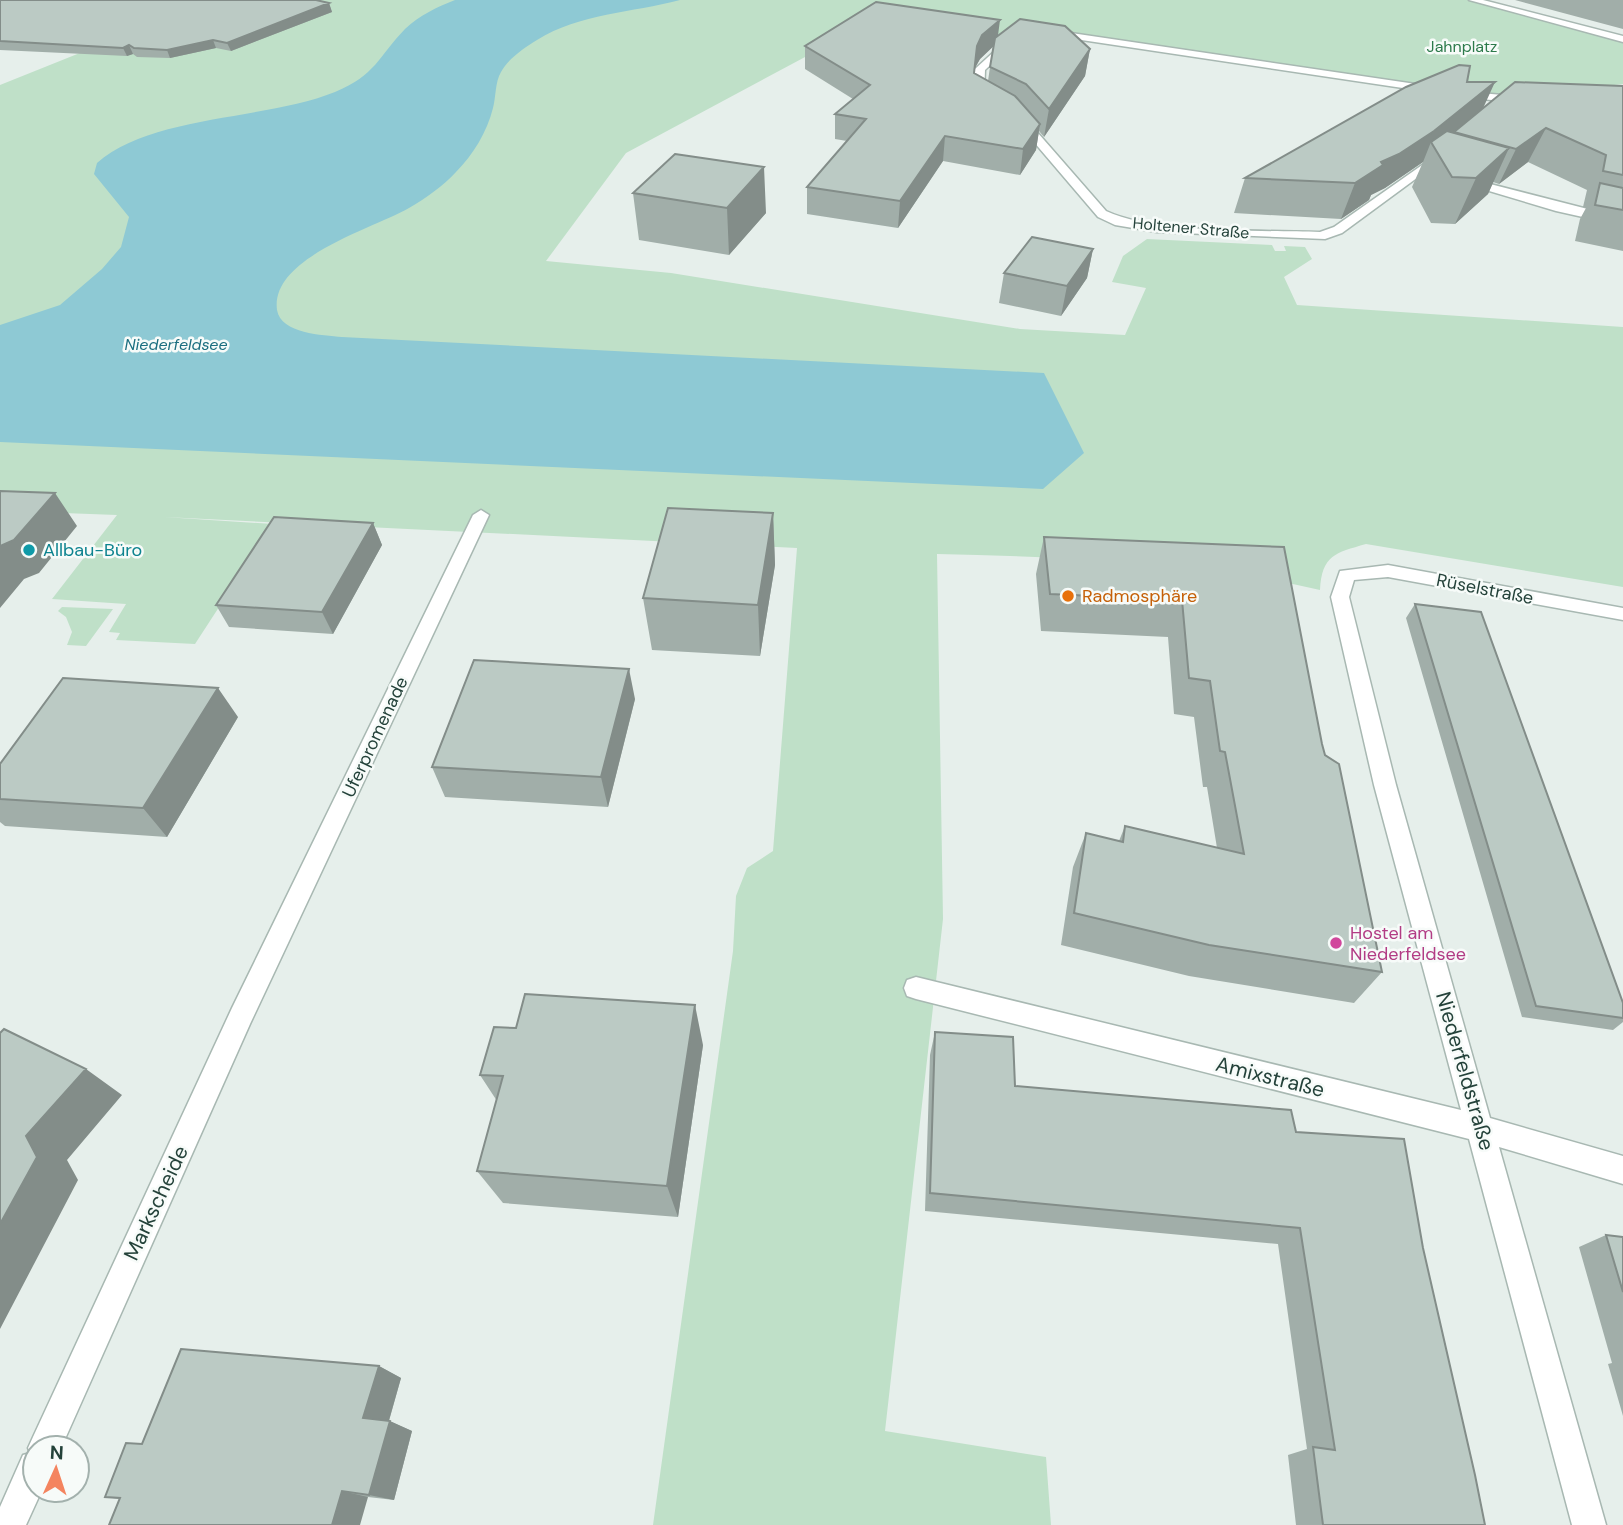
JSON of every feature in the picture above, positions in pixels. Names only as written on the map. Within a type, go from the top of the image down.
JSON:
[{"type":"street","points":[[1472,0],[1623,39]]},
{"type":"street","name":"Holtener Straße","points":[[1454,146],[1338,230],[1321,236],[1141,227],[1102,214],[1017,117],[979,97],[980,69],[1012,40],[1032,33],[1502,99]]},
{"type":"street","points":[[1492,114],[1502,99],[1536,100]]},
{"type":"street","points":[[1425,169],[1560,208],[1623,222]]},
{"type":"street","name":"Uferpromenade","points":[[270,960],[481,514]]},
{"type":"street","name":"Rüselstraße","points":[[1346,575],[1388,570],[1623,614]]},
{"type":"street","name":"Niederfeldstraße","points":[[1346,575],[1340,597],[1382,772],[1589,1525]]},
{"type":"street","name":"Markscheide","points":[[50,1434],[241,1016],[270,960]]},
{"type":"street","name":"Amixstraße","points":[[916,988],[1482,1129],[1623,1170]]},
{"type":"street","points":[[9,1525],[21,1498]]},
{"type":"green space","name":"Jahnplatz","points":[[212,0],[1468,0],[1623,40],[1623,84],[1501,98],[1054,32],[1010,39],[835,41],[626,153],[546,261],[671,273],[1020,329],[1125,335],[1146,288],[1112,282],[1123,256],[1147,239],[1272,245],[1275,251],[1286,251],[1284,246],[1305,247],[1312,259],[1284,277],[1297,305],[1623,327],[1623,587],[1366,544],[1338,553],[1327,562],[1320,590],[1226,573],[1130,562],[937,554],[943,919],[885,1431],[1046,1457],[1051,1525],[653,1525],[733,951],[736,896],[747,868],[773,851],[797,548],[164,517],[273,524],[195,644],[116,640],[120,633],[109,632],[126,604],[52,599],[117,515],[9,511],[0,499],[0,85]]},
{"type":"green space","points":[[62,607],[113,609],[86,646],[67,645],[72,632],[66,617],[58,611]]},
{"type":"water","name":"Niederfeldsee","points":[[455,0],[680,0],[571,24],[537,40],[517,54],[501,72],[487,126],[474,151],[440,187],[415,204],[328,247],[290,275],[279,291],[277,310],[286,324],[304,332],[342,337],[1044,373],[1084,453],[1043,489],[0,442],[0,325],[60,305],[102,269],[121,247],[129,217],[94,174],[97,163],[120,147],[147,136],[210,120],[307,101],[349,86],[375,65],[411,24]]},
{"type":"building","points":[[0,0],[316,0],[329,3],[227,43],[213,40],[167,50],[134,48],[129,45],[123,48],[0,41]]},
{"type":"building","points":[[876,2],[1000,20],[982,35],[977,46],[974,73],[1015,96],[1040,124],[1023,149],[945,136],[900,201],[807,187],[866,119],[835,114],[870,85],[805,46]]},
{"type":"building","points":[[1020,19],[1065,26],[1090,49],[1049,109],[1026,84],[990,67],[995,38]]},
{"type":"building","points":[[1459,65],[1470,66],[1467,82],[1495,82],[1434,131],[1399,154],[1381,162],[1383,165],[1355,183],[1245,178],[1406,87]]},
{"type":"building","points":[[1515,82],[1623,86],[1623,175],[1603,171],[1606,155],[1546,128],[1516,149],[1454,132]]},
{"type":"building","points":[[1447,131],[1509,148],[1476,178],[1452,177],[1431,142]]},
{"type":"building","points":[[675,154],[764,167],[727,208],[633,193]]},
{"type":"building","points":[[1600,183],[1623,188],[1623,210],[1595,205]]},
{"type":"building","points":[[1032,237],[1093,249],[1067,286],[1004,273]]},
{"type":"building","points":[[0,491],[55,493],[14,540],[0,546]]},
{"type":"building","points":[[668,508],[773,513],[758,605],[643,598]]},
{"type":"building","points":[[274,517],[373,523],[322,612],[216,605]]},
{"type":"building","points":[[1044,537],[1284,547],[1322,744],[1325,755],[1339,764],[1382,972],[1209,945],[1074,913],[1086,833],[1123,842],[1125,826],[1244,854],[1225,752],[1220,751],[1210,681],[1189,678],[1182,600],[1050,594]]},
{"type":"building","points":[[1415,604],[1481,612],[1623,1003],[1623,1018],[1536,1006]]},
{"type":"building","points":[[474,660],[629,669],[601,777],[432,767]]},
{"type":"building","points":[[63,678],[218,688],[143,808],[0,799],[0,764]]},
{"type":"building","points":[[525,994],[695,1005],[667,1186],[477,1171],[503,1076],[480,1075],[494,1027],[516,1028]]},
{"type":"building","points":[[4,1029],[86,1069],[26,1136],[37,1157],[0,1224],[0,1033]]},
{"type":"building","points":[[935,1032],[1013,1037],[1015,1086],[1291,1110],[1296,1132],[1404,1139],[1423,1248],[1485,1525],[1323,1525],[1313,1447],[1335,1450],[1300,1228],[930,1193]]},
{"type":"building","points":[[1606,1235],[1623,1237],[1623,1292]]},
{"type":"building","points":[[181,1349],[379,1366],[363,1418],[390,1421],[369,1495],[342,1491],[332,1525],[109,1525],[120,1498],[105,1497],[126,1443],[142,1444]]},
{"type":"place","name":"Allbau-Büro","points":[[29,550]]},
{"type":"place","name":"Radmosphäre","points":[[1068,596]]},
{"type":"place","name":"Hostel am Niederfeldsee","points":[[1336,943]]}]
